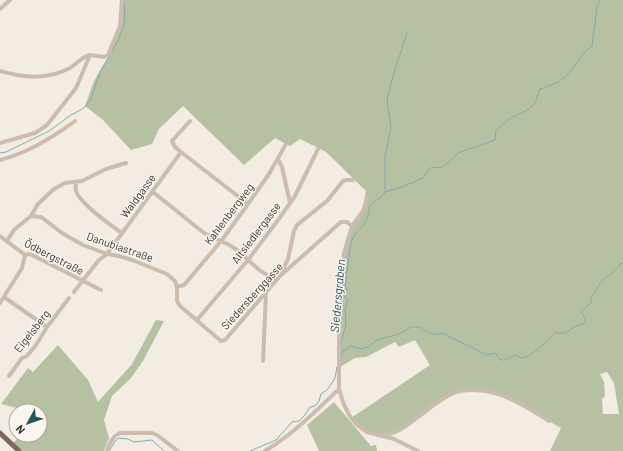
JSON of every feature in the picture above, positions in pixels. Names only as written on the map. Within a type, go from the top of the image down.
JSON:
[{"type":"main road","points":[[0,433],[19,451]]},
{"type":"street","points":[[0,9],[10,0]]},
{"type":"street","points":[[0,71],[20,76],[50,76],[68,69],[86,56],[90,55],[104,57],[108,55],[120,26],[122,0]]},
{"type":"street","points":[[0,143],[35,133],[47,125],[76,88],[90,55]]},
{"type":"street","points":[[0,160],[11,158],[53,138],[75,121]]},
{"type":"street","points":[[190,121],[172,141],[175,147],[248,204]]},
{"type":"street","name":"Kahlenbergweg","points":[[177,287],[184,285],[222,240],[278,159],[286,144]]},
{"type":"street","name":"Altsiedlergasse","points":[[197,320],[248,260],[281,216],[295,196],[318,149]]},
{"type":"street","name":"Waldgasse","points":[[82,281],[98,261],[107,254],[181,152]]},
{"type":"street","points":[[278,159],[282,167],[290,203]]},
{"type":"street","points":[[7,241],[14,230],[31,216],[38,204],[54,189],[65,183],[76,182],[92,177],[106,169],[126,163]]},
{"type":"street","points":[[153,192],[204,233],[222,240],[236,249],[267,276],[279,277],[288,259],[294,231],[297,225],[327,201],[344,181],[353,180]]},
{"type":"street","points":[[76,182],[76,191],[82,200],[104,220],[122,233]]},
{"type":"street","points":[[367,198],[363,211],[352,226],[344,253],[338,321],[340,364],[339,389],[344,405],[351,418],[367,432],[394,438],[418,451]]},
{"type":"street","name":"Danubiastraße","points":[[31,216],[41,217],[62,233],[83,245],[107,254],[119,256],[167,274],[172,277],[177,287]]},
{"type":"street","name":"Siedersberggasse","points":[[197,320],[220,340],[225,340],[279,277],[341,222],[347,222],[352,226]]},
{"type":"street","name":"Ödbergstraße","points":[[0,236],[25,255],[30,254],[101,290]]},
{"type":"street","points":[[0,303],[22,268],[25,255]]},
{"type":"street","points":[[263,361],[268,291],[267,276]]},
{"type":"street","points":[[74,292],[82,281]]},
{"type":"street","points":[[177,287],[177,301],[180,306],[197,320]]},
{"type":"street","points":[[4,297],[47,327]]},
{"type":"street","name":"Eigelsberg","points":[[9,376],[22,358],[27,356],[36,345],[47,327],[69,298]]},
{"type":"street","points":[[265,451],[298,428],[339,389]]},
{"type":"street","points":[[384,436],[412,423],[424,412],[454,393],[460,391],[475,390],[507,397],[522,404],[549,421]]},
{"type":"street","points":[[107,451],[112,438],[120,433],[152,433],[157,435],[178,451]]},
{"type":"green space","points":[[123,0],[623,0],[623,451],[550,451],[561,428],[502,395],[475,390],[455,393],[391,434],[375,435],[367,432],[351,418],[430,365],[415,340],[399,347],[395,342],[366,357],[355,358],[340,367],[339,316],[344,253],[353,227],[362,211],[366,191],[326,152],[300,139],[290,146],[275,138],[244,165],[183,106],[159,129],[152,144],[131,150],[103,120],[85,106],[94,81],[108,57],[116,39]],"holes":[[[607,372],[614,383],[619,414],[603,414],[602,399],[605,396],[604,382],[600,374]]]},
{"type":"green space","points":[[156,320],[164,321],[143,361],[131,378],[112,396],[104,420],[109,438],[104,451],[21,451],[13,443],[48,443],[48,403],[8,403],[8,406],[1,404],[28,368],[33,372],[58,345],[88,380],[98,402],[132,364]]},
{"type":"green space","points":[[334,402],[371,446],[376,445],[377,451],[319,451],[307,425]]},
{"type":"waterway","name":"Siedersgraben","points":[[341,343],[346,324],[345,309],[348,300],[344,296],[347,288],[345,285],[351,242],[355,234],[365,223],[369,213],[369,207],[372,203],[380,198],[385,192],[423,178],[430,168],[443,167],[458,153],[495,140],[496,130],[509,119],[529,109],[535,103],[540,89],[563,79],[592,46],[597,7],[600,0]]},
{"type":"waterway","points":[[110,54],[118,41],[125,21],[124,4]]},
{"type":"waterway","points":[[385,192],[385,157],[391,127],[387,100],[407,33]]},
{"type":"waterway","points":[[0,153],[6,152],[49,131],[71,115],[84,108],[91,99],[100,72],[109,57]]},
{"type":"waterway","points":[[344,351],[350,346],[361,349],[368,347],[377,340],[399,334],[411,327],[420,327],[430,333],[442,333],[487,355],[495,353],[501,360],[505,360],[515,355],[521,358],[525,357],[539,348],[555,333],[565,333],[576,326],[585,323],[585,318],[581,312],[591,303],[591,297],[601,282],[620,264],[623,263]]},
{"type":"waterway","name":"Siedersgraben","points":[[341,358],[343,350]]},
{"type":"waterway","name":"Siedersgraben","points":[[250,451],[276,440],[292,422],[299,421],[310,407],[315,406],[319,401],[321,394],[328,389],[335,378],[337,367]]},
{"type":"waterway","name":"Siedersgraben","points":[[110,450],[115,441],[119,438],[128,439],[134,442],[152,440],[164,451]]}]
